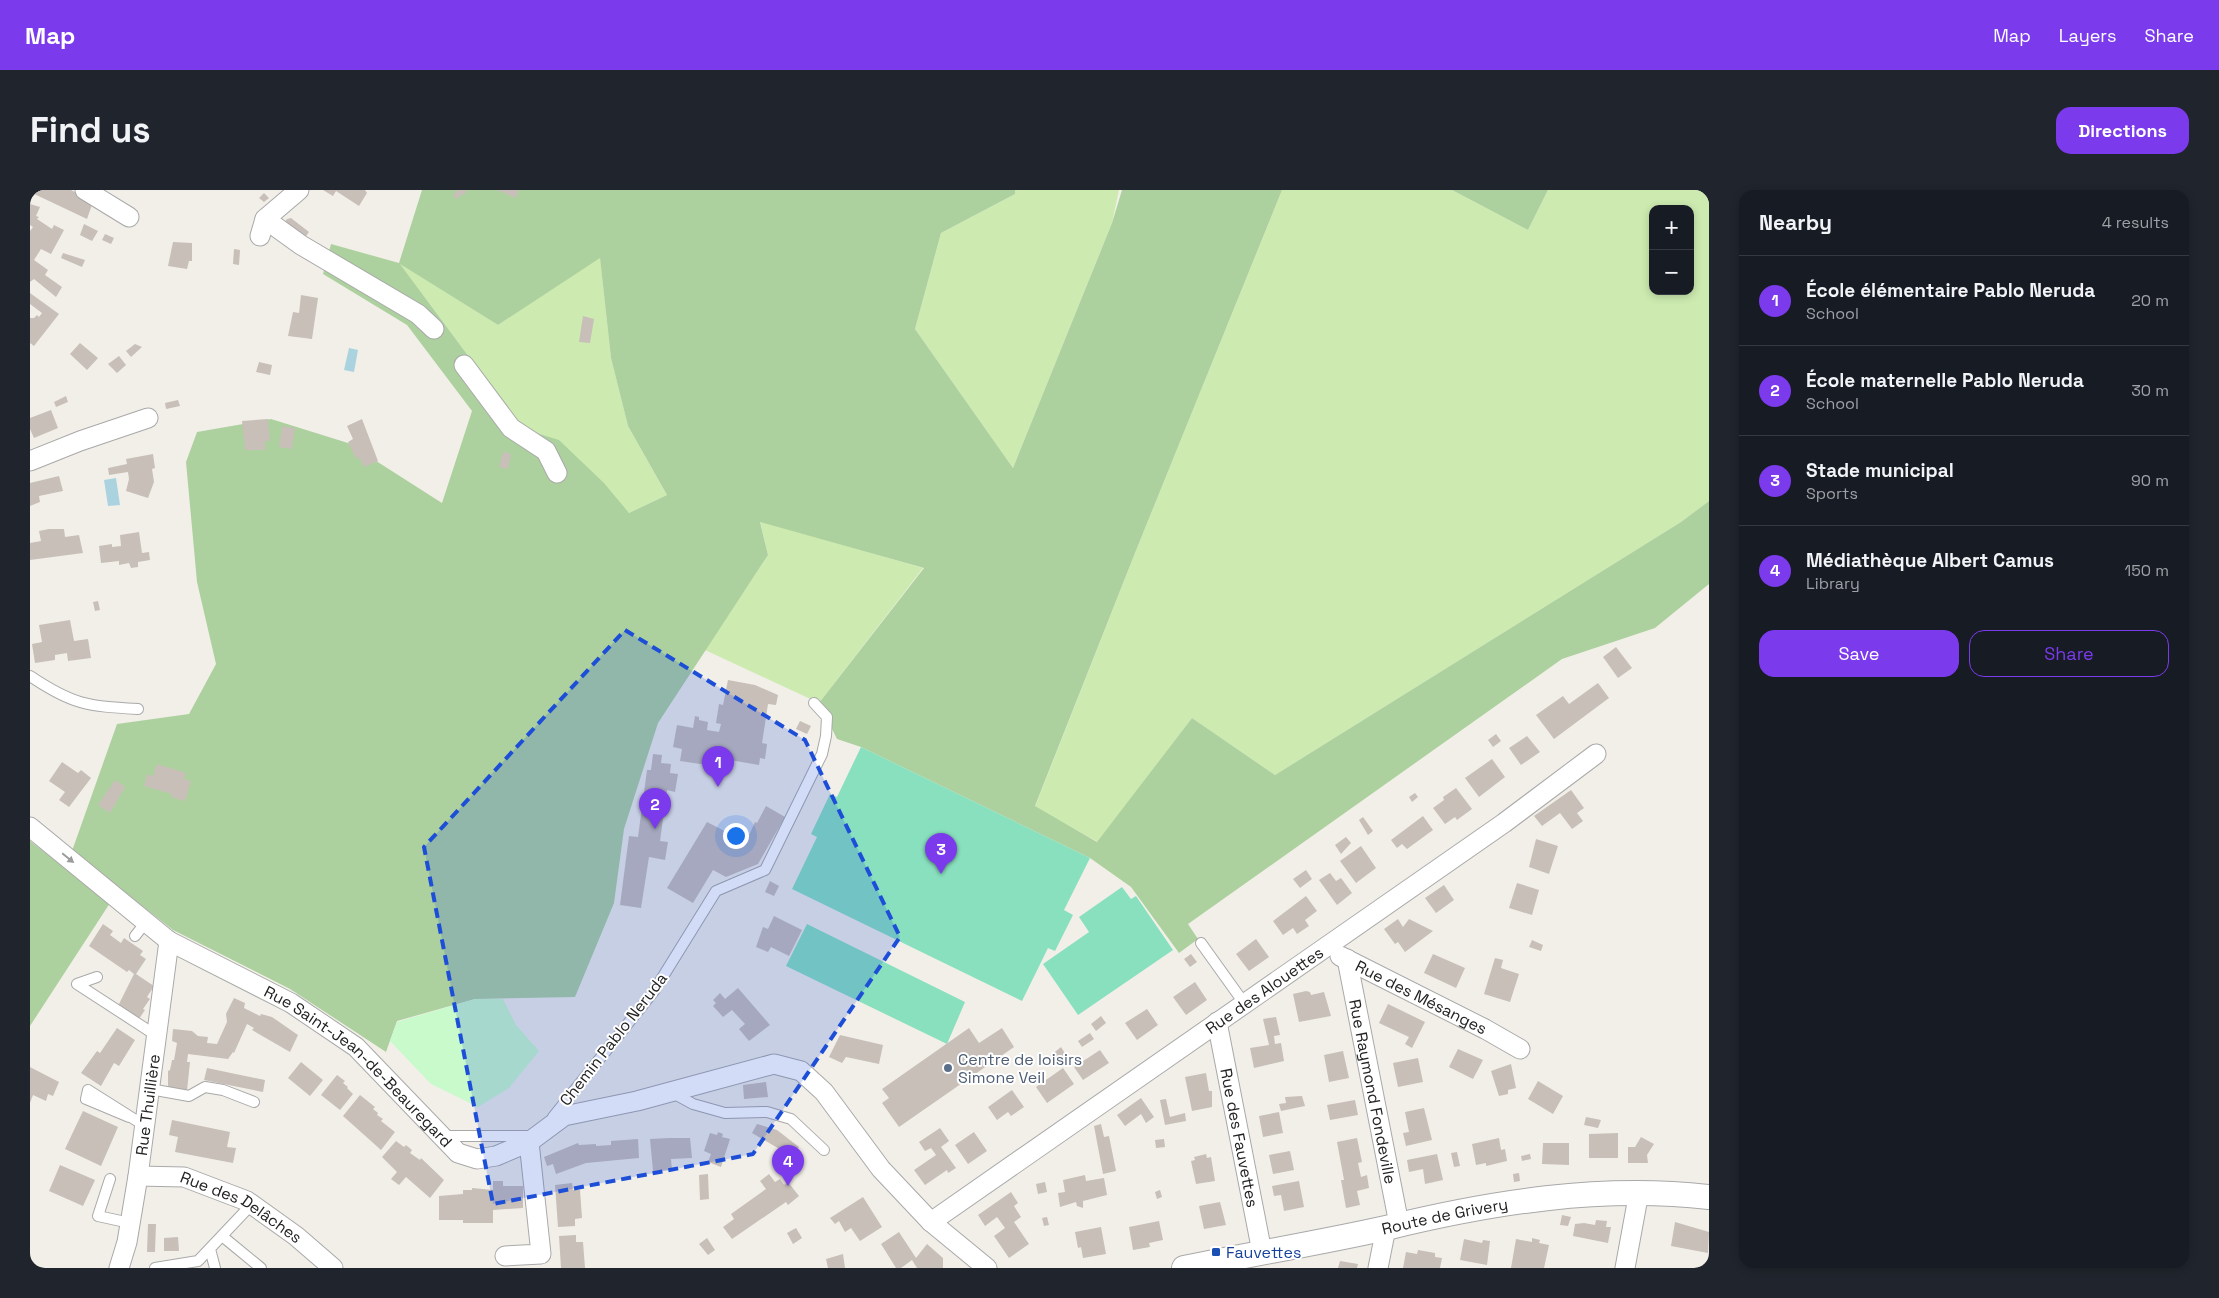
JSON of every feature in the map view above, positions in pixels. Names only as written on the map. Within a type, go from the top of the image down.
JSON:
[{"type":"street","points":[[86,190],[129,217]]},
{"type":"street","points":[[299,190],[262,228],[301,245],[418,314],[434,329]]},
{"type":"street","points":[[464,365],[511,428],[546,451],[557,473]]},
{"type":"street","points":[[30,461],[80,441],[148,418]]},
{"type":"street","name":"Rue des Alouettes","points":[[931,1222],[1323,947],[1504,823],[1596,754]]},
{"type":"street","name":"Rue Saint-Jean-de-Beauregard","points":[[30,828],[140,929],[169,941],[291,1003],[356,1047],[458,1153],[478,1159],[496,1156],[535,1137],[564,1116],[637,1101],[774,1064],[801,1071],[824,1092],[878,1167],[931,1222],[987,1268]]},
{"type":"street","name":"Rue Thuillière","points":[[119,1268],[130,1223],[138,1176],[137,1121],[150,1089],[169,941]]},
{"type":"street","name":"Rue des Mésanges","points":[[1323,947],[1485,1029],[1520,1049]]},
{"type":"street","name":"Rue Raymond Fondeville","points":[[1347,959],[1392,1226]]},
{"type":"street","name":"Rue des Fauvettes","points":[[1216,1022],[1262,1252]]},
{"type":"street","points":[[505,1256],[541,1254],[535,1137]]},
{"type":"street","name":"Rue des Delâches","points":[[138,1176],[184,1178],[252,1204],[296,1236],[333,1268]]},
{"type":"street","points":[[1625,1268],[1639,1192]]},
{"type":"street","name":"Route de Grivery","points":[[1184,1268],[1524,1200],[1598,1193],[1639,1192],[1709,1196]]},
{"type":"street","points":[[1378,1268],[1392,1226]]},
{"type":"lane","points":[[30,676],[58,696],[87,706],[138,709]]},
{"type":"lane","name":"Chemin Pablo Neruda","points":[[535,1137],[654,991],[716,891],[765,870],[822,754],[826,736],[827,717],[814,703]]},
{"type":"lane","points":[[1201,943],[1244,1003]]},
{"type":"lane","points":[[97,978],[77,984],[157,1036]]},
{"type":"lane","points":[[150,1089],[189,1096],[205,1087],[223,1090],[254,1102]]},
{"type":"lane","points":[[670,1092],[693,1104],[725,1113],[766,1112],[791,1119],[824,1150]]},
{"type":"lane","points":[[110,1179],[98,1216],[130,1223]]},
{"type":"lane","points":[[155,1268],[198,1261],[252,1204]]},
{"type":"lane","points":[[222,1236],[261,1268]]},
{"type":"lane","points":[[210,1248],[215,1268]]},
{"type":"highlighted area","points":[[625,630],[805,740],[900,937],[753,1154],[493,1204],[424,847]]},
{"type":"green space","points":[[422,190],[1015,190],[1015,194],[941,233],[915,329],[1013,468],[1112,223],[1122,190],[1282,190],[1035,806],[1097,842],[1192,718],[1275,775],[1681,522],[1709,501],[1709,584],[1655,628],[1562,659],[1188,924],[1198,939],[1179,953],[1131,887],[1090,858],[861,747],[837,739],[819,703],[924,568],[760,522],[768,555],[658,723],[624,829],[614,903],[575,997],[475,999],[397,1021],[386,1052],[290,989],[173,930],[72,851],[117,724],[189,714],[216,664],[197,582],[186,462],[197,432],[271,419],[348,443],[442,503],[472,411],[407,325],[323,274],[331,244],[399,263]],"holes":[[[600,258],[611,358],[628,426],[667,495],[629,513],[604,483],[559,440],[510,425],[472,361],[400,264],[498,325]]]},
{"type":"green space","points":[[1015,190],[1119,190],[1112,223],[1013,468],[915,329],[941,233],[1015,194]]},
{"type":"green space","points":[[1282,190],[1452,190],[1528,230],[1548,190],[1709,190],[1709,501],[1681,522],[1275,775],[1192,718],[1098,842],[1035,807],[1135,553]]},
{"type":"green space","points":[[1452,190],[1548,190],[1528,230]]},
{"type":"green space","points":[[600,257],[611,358],[628,426],[667,495],[629,513],[510,425],[472,361],[399,263],[498,325]]},
{"type":"green space","points":[[760,521],[923,568],[819,703],[705,650],[768,555]]},
{"type":"green space","points":[[861,747],[1090,858],[1064,910],[1073,915],[1055,951],[1048,948],[1022,1001],[792,889],[817,837],[811,834],[830,794],[837,797]]},
{"type":"green space","points":[[30,841],[110,903],[30,1026]]},
{"type":"green space","points":[[1122,887],[1131,899],[1136,896],[1173,950],[1078,1015],[1043,964],[1089,932],[1079,917]]},
{"type":"green space","points":[[807,924],[965,1002],[947,1044],[786,966]]},
{"type":"green space","points":[[475,999],[503,999],[516,1025],[539,1051],[509,1088],[478,1107],[431,1084],[390,1041],[397,1022]]},
{"type":"water","points":[[349,348],[358,350],[354,372],[344,370]]},
{"type":"water","points":[[116,478],[120,505],[108,506],[104,480]]},
{"type":"building","points":[[30,190],[71,190],[93,202],[87,219],[30,192]]},
{"type":"building","points":[[323,190],[365,190],[367,193],[359,206],[336,191],[333,196]]},
{"type":"building","points":[[457,190],[467,190],[464,195],[462,194],[457,199],[453,196]]},
{"type":"building","points":[[497,190],[519,190],[516,198]]},
{"type":"building","points":[[264,193],[269,198],[264,202],[259,198]]},
{"type":"building","points":[[30,204],[40,207],[36,216],[39,217],[37,219],[52,229],[54,225],[64,230],[51,254],[41,249],[34,260],[48,270],[45,275],[62,287],[56,297],[34,279],[30,282],[30,231],[33,227],[30,225]]},
{"type":"building","points":[[291,218],[309,232],[301,243],[280,228],[287,219]]},
{"type":"building","points":[[84,224],[98,231],[92,241],[80,235]]},
{"type":"building","points":[[105,234],[114,238],[111,244],[102,240]]},
{"type":"building","points":[[173,242],[192,243],[192,261],[189,261],[187,269],[168,266]]},
{"type":"building","points":[[234,249],[240,250],[239,265],[233,264]]},
{"type":"building","points":[[63,253],[85,260],[82,267],[61,258]]},
{"type":"building","points":[[30,293],[59,314],[34,346],[30,343],[30,318],[34,318],[37,315],[39,317],[42,313],[30,304]]},
{"type":"building","points":[[301,295],[318,298],[312,339],[288,336],[293,312],[299,313]]},
{"type":"building","points":[[583,316],[594,319],[590,343],[579,342]]},
{"type":"building","points":[[80,343],[98,358],[87,370],[70,354]]},
{"type":"building","points":[[135,344],[142,347],[131,357],[126,351]]},
{"type":"building","points":[[119,356],[126,365],[117,373],[108,364]]},
{"type":"building","points":[[259,362],[272,365],[270,375],[256,372]]},
{"type":"building","points":[[66,396],[68,402],[56,407],[54,402]]},
{"type":"building","points":[[178,400],[180,406],[166,409],[165,403]]},
{"type":"building","points":[[51,410],[58,428],[34,438],[30,429],[30,418]]},
{"type":"building","points":[[268,419],[270,441],[265,441],[265,450],[245,450],[242,421]]},
{"type":"building","points":[[362,419],[378,461],[364,467],[359,457],[356,459],[348,442],[353,439],[347,426]]},
{"type":"building","points":[[282,426],[295,428],[292,449],[279,447]]},
{"type":"building","points":[[503,452],[511,454],[508,469],[499,467]]},
{"type":"building","points":[[153,454],[155,468],[152,469],[154,482],[148,498],[126,491],[129,479],[128,472],[109,475],[108,468],[127,464],[126,459]]},
{"type":"building","points":[[59,476],[63,491],[39,496],[40,502],[30,506],[30,483]]},
{"type":"building","points":[[64,529],[65,537],[79,535],[83,553],[30,560],[30,543],[41,541],[39,531]]},
{"type":"building","points":[[139,532],[142,553],[149,552],[150,560],[138,562],[138,567],[131,568],[129,563],[119,565],[119,561],[101,563],[99,546],[112,544],[112,547],[121,546],[120,535]]},
{"type":"building","points":[[98,601],[100,610],[95,611],[93,602]]},
{"type":"building","points":[[70,620],[74,641],[88,639],[91,658],[68,661],[67,653],[55,655],[55,660],[35,663],[32,644],[42,642],[39,625]]},
{"type":"building","points":[[1616,647],[1632,668],[1618,678],[1603,657]]},
{"type":"building","points":[[728,680],[755,685],[778,695],[776,705],[768,704],[762,743],[767,744],[765,759],[760,758],[759,765],[724,759],[725,755],[716,754],[714,766],[680,761],[682,749],[673,747],[677,725],[693,728],[695,716],[699,717],[699,720],[708,722],[707,730],[719,732],[721,724],[716,723],[719,704],[723,705]]},
{"type":"building","points":[[1598,683],[1609,698],[1554,739],[1536,715],[1563,696],[1569,704]]},
{"type":"building","points":[[800,721],[811,726],[807,734],[796,729]]},
{"type":"building","points":[[1496,734],[1501,741],[1493,747],[1488,740]]},
{"type":"building","points":[[1527,736],[1540,752],[1521,765],[1509,748]]},
{"type":"building","points":[[653,754],[662,755],[661,763],[671,764],[670,773],[678,774],[675,792],[667,790],[660,841],[668,842],[665,860],[649,857],[641,908],[620,905],[629,836],[638,837],[647,770],[651,770]]},
{"type":"building","points":[[1492,759],[1505,777],[1479,797],[1465,778]]},
{"type":"building","points":[[62,762],[78,773],[81,770],[91,778],[69,807],[59,800],[65,792],[49,781]]},
{"type":"building","points":[[157,764],[186,773],[184,779],[191,781],[185,801],[171,797],[172,794],[144,786],[147,774],[153,776]]},
{"type":"building","points":[[115,780],[125,787],[110,813],[98,805]]},
{"type":"building","points":[[1456,788],[1472,809],[1457,820],[1455,817],[1445,824],[1433,808],[1444,800],[1443,797]]},
{"type":"building","points":[[1571,790],[1584,808],[1577,813],[1583,821],[1572,829],[1560,813],[1542,826],[1534,816]]},
{"type":"building","points":[[1415,793],[1418,797],[1412,802],[1409,797]]},
{"type":"building","points":[[766,806],[785,817],[758,864],[726,877],[713,870],[693,903],[667,888],[707,822],[746,842],[755,822],[757,823]]},
{"type":"building","points":[[1423,816],[1433,830],[1407,849],[1402,844],[1397,848],[1391,840]]},
{"type":"building","points":[[1363,817],[1373,831],[1368,835],[1359,820]]},
{"type":"building","points":[[1346,837],[1351,843],[1341,854],[1335,845]]},
{"type":"building","points":[[1536,839],[1558,846],[1549,874],[1529,867]]},
{"type":"building","points":[[1361,846],[1376,868],[1356,883],[1340,861]]},
{"type":"building","points":[[1306,870],[1312,879],[1300,888],[1293,879]]},
{"type":"building","points":[[1330,873],[1336,881],[1341,878],[1352,893],[1337,905],[1319,880]]},
{"type":"building","points":[[770,881],[779,886],[774,896],[765,892]]},
{"type":"building","points":[[1517,883],[1539,890],[1532,915],[1509,908]]},
{"type":"building","points":[[1444,885],[1454,900],[1436,913],[1425,898]]},
{"type":"building","points":[[1306,896],[1317,911],[1305,920],[1309,926],[1297,934],[1293,928],[1283,935],[1273,921]]},
{"type":"building","points":[[774,916],[802,930],[789,956],[771,947],[768,952],[756,947],[763,927],[768,929]]},
{"type":"building","points":[[1398,919],[1403,927],[1409,919],[1433,931],[1405,952],[1398,942],[1395,944],[1384,929]]},
{"type":"building","points":[[103,924],[113,931],[110,935],[121,943],[124,938],[143,951],[140,955],[146,959],[136,974],[154,986],[147,997],[150,999],[143,1009],[145,1010],[137,1022],[117,1008],[134,974],[129,970],[127,972],[89,946]]},
{"type":"building","points":[[1256,939],[1269,957],[1249,971],[1236,954]]},
{"type":"building","points":[[1532,940],[1543,945],[1541,951],[1529,947]]},
{"type":"building","points":[[1191,954],[1197,962],[1190,967],[1184,959]]},
{"type":"building","points":[[1433,954],[1465,968],[1456,988],[1424,973]]},
{"type":"building","points":[[1495,958],[1503,960],[1501,968],[1519,974],[1510,1002],[1484,994]]},
{"type":"building","points":[[1195,982],[1207,1000],[1186,1015],[1173,997]]},
{"type":"building","points":[[738,988],[770,1025],[749,1041],[739,1029],[745,1024],[732,1010],[723,1017],[713,1006],[716,1003],[713,1000],[720,993],[725,999]]},
{"type":"building","points":[[1310,992],[1311,995],[1324,992],[1331,1016],[1299,1022],[1293,994]]},
{"type":"building","points":[[234,998],[245,1003],[244,1008],[260,1016],[261,1014],[272,1017],[298,1035],[290,1052],[252,1030],[254,1028],[247,1024],[234,1053],[228,1059],[188,1054],[187,1062],[190,1062],[187,1091],[168,1089],[168,1071],[170,1070],[172,1060],[174,1060],[177,1043],[172,1041],[173,1029],[192,1031],[198,1036],[208,1037],[207,1043],[217,1044],[227,1022],[226,1014]]},
{"type":"building","points":[[1388,1004],[1425,1022],[1412,1048],[1405,1044],[1409,1037],[1379,1023]]},
{"type":"building","points":[[1147,1009],[1158,1025],[1137,1040],[1125,1023]]},
{"type":"building","points":[[1101,1016],[1106,1023],[1096,1031],[1091,1024]]},
{"type":"building","points":[[1276,1017],[1280,1035],[1274,1036],[1275,1044],[1281,1043],[1284,1061],[1254,1068],[1250,1048],[1269,1045],[1263,1019]]},
{"type":"building","points":[[117,1028],[135,1040],[119,1066],[114,1063],[101,1086],[81,1073],[97,1051],[100,1053]]},
{"type":"building","name":"Centre de loisirs Simone Veil","points":[[969,1028],[979,1043],[1002,1028],[1014,1047],[899,1127],[882,1103],[889,1098],[882,1089]]},
{"type":"building","points":[[1090,1033],[1094,1039],[1082,1047],[1078,1041]]},
{"type":"building","points":[[840,1035],[883,1045],[879,1064],[846,1057],[842,1063],[829,1057]]},
{"type":"building","points":[[1061,1047],[1066,1055],[1058,1060],[1055,1055],[1058,1061],[1055,1063],[1050,1056]]},
{"type":"building","points":[[1458,1049],[1483,1060],[1473,1079],[1449,1067]]},
{"type":"building","points":[[1100,1050],[1109,1063],[1083,1080],[1074,1067]]},
{"type":"building","points":[[1343,1051],[1349,1078],[1329,1082],[1324,1055]]},
{"type":"building","points":[[1418,1058],[1423,1082],[1398,1087],[1393,1063]]},
{"type":"building","points":[[301,1062],[323,1080],[310,1096],[288,1078]]},
{"type":"building","points":[[1511,1064],[1516,1088],[1508,1090],[1508,1094],[1499,1096],[1491,1071]]},
{"type":"building","points":[[30,1067],[59,1082],[53,1096],[48,1094],[46,1101],[33,1095],[30,1103]]},
{"type":"building","points":[[207,1068],[265,1080],[263,1092],[204,1080]]},
{"type":"building","points":[[1063,1068],[1074,1084],[1047,1103],[1036,1087]]},
{"type":"building","points":[[1206,1073],[1209,1091],[1212,1091],[1212,1107],[1192,1111],[1185,1077]]},
{"type":"building","points":[[337,1075],[345,1081],[343,1083],[353,1094],[340,1110],[321,1095]]},
{"type":"building","points":[[1538,1081],[1563,1096],[1553,1114],[1528,1099]]},
{"type":"building","points":[[766,1082],[768,1097],[744,1099],[743,1085]]},
{"type":"building","points":[[1012,1090],[1024,1107],[1011,1116],[1008,1112],[997,1120],[988,1107]]},
{"type":"building","points":[[360,1095],[375,1107],[373,1109],[378,1113],[377,1115],[383,1119],[381,1121],[395,1132],[381,1150],[343,1116]]},
{"type":"building","points":[[1302,1096],[1305,1106],[1281,1111],[1279,1104],[1286,1103],[1285,1097]]},
{"type":"building","points":[[1141,1098],[1154,1117],[1146,1123],[1141,1114],[1125,1126],[1117,1115]]},
{"type":"building","points":[[1166,1099],[1170,1117],[1185,1113],[1186,1121],[1165,1125],[1160,1100]]},
{"type":"building","points":[[1355,1100],[1358,1115],[1330,1120],[1327,1105]]},
{"type":"building","points":[[1424,1108],[1432,1140],[1406,1146],[1403,1133],[1409,1132],[1405,1112]]},
{"type":"building","points":[[83,1111],[118,1127],[101,1166],[65,1149]]},
{"type":"building","points":[[1279,1112],[1283,1133],[1263,1137],[1259,1116]]},
{"type":"building","points":[[1586,1117],[1601,1120],[1598,1128],[1584,1125]]},
{"type":"building","points":[[172,1120],[230,1132],[227,1147],[236,1148],[233,1163],[175,1152],[178,1137],[169,1135]]},
{"type":"building","points":[[757,1124],[777,1130],[799,1147],[793,1157],[752,1133]]},
{"type":"building","points":[[1101,1124],[1104,1137],[1109,1136],[1116,1171],[1103,1174],[1094,1126]]},
{"type":"building","points":[[940,1128],[949,1141],[941,1147],[956,1168],[948,1173],[947,1170],[925,1185],[914,1170],[936,1155],[931,1148],[925,1151],[919,1142]]},
{"type":"building","points":[[718,1132],[723,1134],[722,1137],[730,1139],[721,1167],[708,1162],[711,1154],[704,1151],[710,1133],[717,1135]]},
{"type":"building","points":[[974,1132],[987,1151],[968,1164],[955,1145]]},
{"type":"building","points":[[1618,1133],[1618,1158],[1589,1158],[1589,1134]]},
{"type":"building","points":[[1641,1137],[1654,1144],[1647,1155],[1648,1163],[1628,1163],[1628,1147],[1635,1147]]},
{"type":"building","points":[[690,1138],[692,1158],[671,1159],[672,1170],[653,1171],[650,1139]]},
{"type":"building","points":[[1357,1138],[1362,1162],[1358,1163],[1361,1177],[1367,1175],[1369,1188],[1357,1191],[1360,1205],[1346,1208],[1341,1180],[1344,1180],[1337,1142]]},
{"type":"building","points":[[1499,1138],[1501,1150],[1505,1149],[1507,1161],[1486,1166],[1486,1163],[1476,1165],[1472,1144]]},
{"type":"building","points":[[638,1139],[639,1158],[586,1163],[556,1174],[553,1164],[547,1166],[544,1157],[578,1143],[579,1145],[611,1145],[611,1141]]},
{"type":"building","points":[[1164,1139],[1165,1147],[1156,1148],[1155,1140]]},
{"type":"building","points":[[396,1141],[404,1147],[406,1145],[412,1150],[410,1153],[420,1160],[421,1158],[444,1180],[430,1198],[406,1177],[399,1185],[391,1179],[397,1172],[382,1157]]},
{"type":"building","points":[[1543,1143],[1569,1143],[1569,1165],[1542,1164]]},
{"type":"building","points":[[1290,1151],[1294,1170],[1273,1174],[1269,1155]]},
{"type":"building","points":[[1457,1152],[1460,1166],[1454,1167],[1451,1153]]},
{"type":"building","points":[[1206,1154],[1207,1158],[1211,1157],[1215,1181],[1196,1184],[1191,1161],[1195,1160],[1194,1157]]},
{"type":"building","points":[[1437,1154],[1443,1180],[1425,1184],[1423,1169],[1409,1172],[1407,1160]]},
{"type":"building","points":[[1530,1154],[1531,1159],[1522,1161],[1521,1156]]},
{"type":"building","points":[[60,1165],[95,1180],[83,1206],[49,1191]]},
{"type":"building","points":[[1519,1173],[1520,1181],[1514,1182],[1513,1174]]},
{"type":"building","points":[[708,1174],[709,1199],[700,1200],[699,1175]]},
{"type":"building","points":[[769,1174],[775,1182],[780,1179],[784,1185],[788,1182],[799,1196],[788,1205],[786,1202],[732,1239],[723,1227],[734,1219],[731,1214],[766,1189],[760,1181]]},
{"type":"building","points":[[1085,1175],[1086,1181],[1104,1178],[1107,1195],[1083,1201],[1083,1208],[1077,1206],[1076,1202],[1060,1207],[1058,1193],[1065,1192],[1063,1180]]},
{"type":"building","points":[[493,1181],[503,1181],[503,1186],[523,1186],[523,1208],[493,1210],[493,1223],[463,1223],[463,1220],[439,1220],[439,1196],[463,1194],[463,1190],[472,1190],[472,1188],[493,1190]]},
{"type":"building","points":[[1299,1181],[1304,1207],[1284,1211],[1281,1195],[1274,1196],[1272,1186]]},
{"type":"building","points":[[1045,1182],[1047,1192],[1038,1194],[1036,1184]]},
{"type":"building","points":[[572,1183],[573,1190],[580,1190],[582,1218],[575,1219],[575,1226],[558,1227],[555,1185]]},
{"type":"building","points":[[1160,1190],[1162,1197],[1157,1199],[1155,1192]]},
{"type":"building","points":[[1011,1192],[1018,1203],[1014,1206],[1021,1217],[1014,1222],[1029,1244],[1009,1258],[994,1236],[1005,1228],[997,1217],[985,1226],[978,1215]]},
{"type":"building","points":[[863,1197],[882,1227],[860,1241],[851,1228],[845,1232],[839,1221],[835,1224],[830,1218]]},
{"type":"building","points":[[1220,1202],[1226,1225],[1204,1229],[1199,1206]]},
{"type":"building","points":[[1562,1215],[1571,1217],[1568,1226],[1560,1225]]},
{"type":"building","points":[[1047,1217],[1049,1225],[1044,1226],[1042,1218]]},
{"type":"building","points":[[1596,1220],[1607,1221],[1606,1227],[1611,1227],[1608,1243],[1573,1236],[1575,1224],[1595,1225]]},
{"type":"building","points":[[1159,1221],[1163,1240],[1149,1243],[1150,1247],[1133,1250],[1129,1227]]},
{"type":"building","points":[[1675,1222],[1709,1232],[1708,1253],[1671,1246]]},
{"type":"building","points":[[148,1224],[156,1224],[155,1252],[147,1252]]},
{"type":"building","points":[[1101,1227],[1106,1254],[1083,1258],[1081,1247],[1078,1248],[1075,1232]]},
{"type":"building","points":[[796,1228],[802,1238],[793,1244],[787,1233]]},
{"type":"building","points":[[899,1232],[916,1258],[927,1244],[943,1258],[943,1268],[917,1268],[912,1260],[901,1268],[896,1268],[881,1244]]},
{"type":"building","points":[[576,1235],[576,1242],[583,1242],[585,1268],[561,1268],[559,1236]]},
{"type":"building","points":[[178,1237],[179,1251],[164,1251],[164,1238]]},
{"type":"building","points":[[707,1238],[715,1250],[708,1255],[699,1244]]},
{"type":"building","points":[[1532,1238],[1540,1240],[1539,1243],[1549,1245],[1544,1268],[1511,1268],[1516,1239],[1532,1242]]},
{"type":"building","points":[[1464,1239],[1482,1243],[1483,1240],[1490,1241],[1487,1265],[1460,1260]]},
{"type":"building","points":[[1418,1250],[1435,1253],[1435,1257],[1442,1258],[1440,1268],[1403,1268],[1406,1252],[1417,1254]]},
{"type":"building","points":[[843,1254],[845,1268],[828,1268],[826,1259]]},
{"type":"building","points":[[1340,1261],[1358,1264],[1357,1268],[1338,1268]]},
{"type":"place","name":"École élémentaire Pablo Neruda","points":[[718,787]]},
{"type":"place","name":"École maternelle Pablo Neruda","points":[[655,829]]},
{"type":"place","name":"Stade municipal","points":[[941,874]]},
{"type":"place","name":"Centre de loisirs Simone Veil","points":[[948,1068]]},
{"type":"place","name":"Médiathèque Albert Camus","points":[[788,1186]]},
{"type":"place","name":"Fauvettes","points":[[1216,1252]]}]
